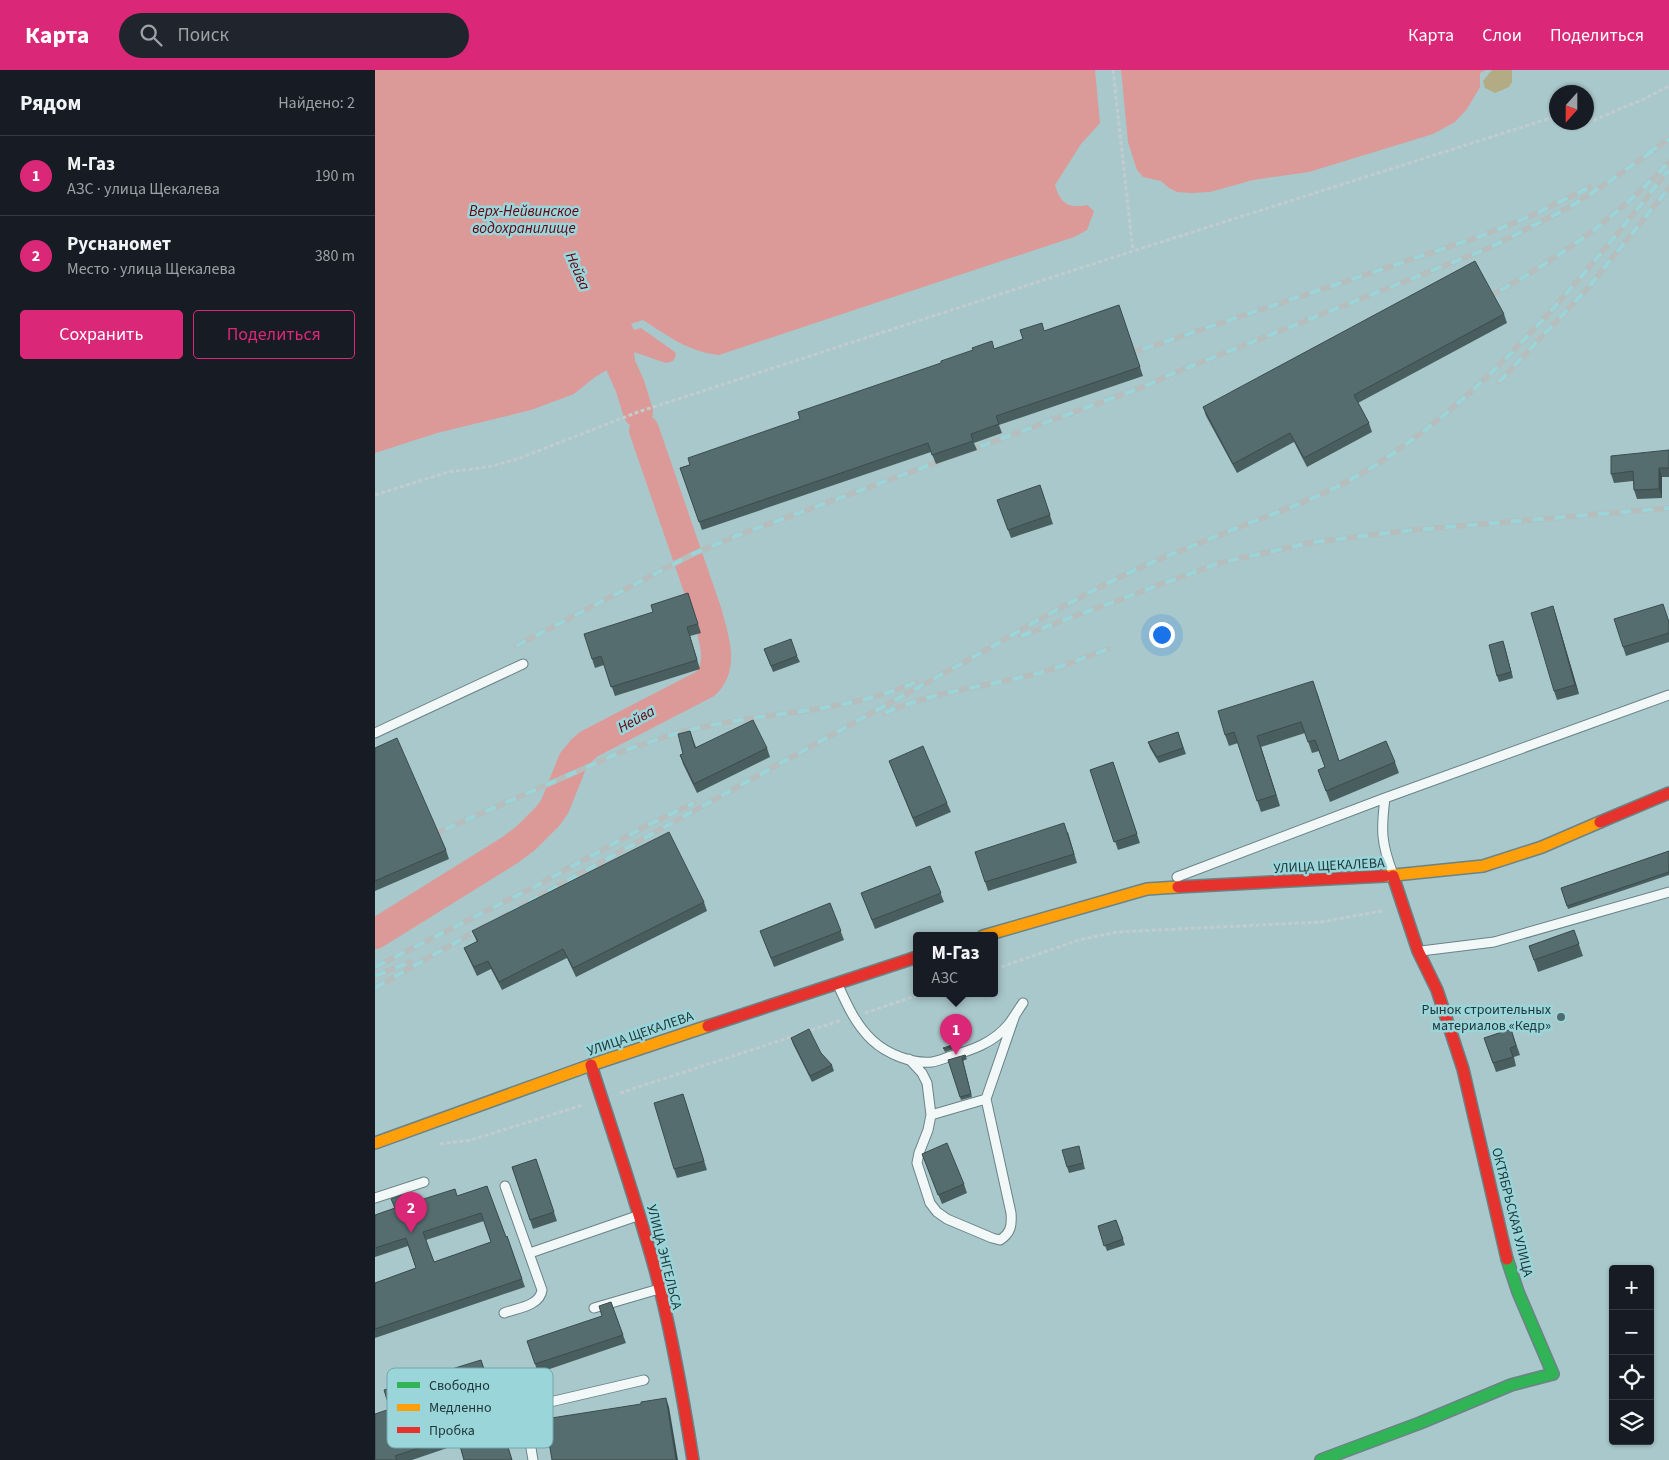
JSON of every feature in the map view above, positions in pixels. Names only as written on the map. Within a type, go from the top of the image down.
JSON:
[{"type":"main road","name":"УЛИЦА ЩЕКАЛЕВА","points":[[997,932],[1147,889],[1393,876],[1483,866],[1542,847],[1669,793]]},
{"type":"main road","name":"ОКТЯБРЬСКАЯ УЛИЦА","points":[[1321,1460],[1511,1386],[1553,1374],[1518,1292],[1508,1263],[1463,1069],[1437,990],[1418,951],[1393,876]]},
{"type":"main road","name":"УЛИЦА ЩЕКАЛЕВА","points":[[375,1143],[591,1065],[913,958]]},
{"type":"main road","name":"УЛИЦА ЭНГЕЛЬСА","points":[[591,1065],[640,1215],[678,1376],[693,1460]]},
{"type":"lane","points":[[375,733],[523,664]]},
{"type":"lane","points":[[1147,889],[1385,798],[1669,694]]},
{"type":"lane","points":[[1385,798],[1381,826],[1385,852],[1393,876]]},
{"type":"lane","points":[[1418,951],[1494,942],[1669,892]]},
{"type":"lane","points":[[837,982],[861,1028],[882,1048],[895,1055],[909,1059],[933,1062],[970,1051],[993,1039],[1007,1026],[1023,1003]]},
{"type":"lane","points":[[909,1059],[922,1073],[927,1083],[931,1115],[917,1163],[930,1203],[937,1212],[947,1219],[1000,1240],[1010,1231],[1012,1224],[1011,1213],[986,1099],[1015,1015]]},
{"type":"lane","points":[[931,1115],[986,1099]]},
{"type":"lane","points":[[375,1198],[423,1182]]},
{"type":"lane","points":[[504,1313],[534,1302],[541,1295],[542,1290],[505,1186]]},
{"type":"lane","points":[[530,1253],[640,1215]]},
{"type":"lane","points":[[594,1308],[659,1289]]},
{"type":"lane","points":[[553,1401],[644,1380]]},
{"type":"path","points":[[1113,70],[1133,251]]},
{"type":"path","points":[[1594,120],[1642,100],[1669,86]]},
{"type":"path","points":[[375,495],[448,472],[488,467],[517,459],[638,412],[1549,119]]},
{"type":"path","points":[[436,1144],[471,1140],[913,997]]},
{"type":"shaded area","points":[[1492,70],[1512,70],[1512,82],[1509,87],[1495,93],[1485,88],[1483,81]]},
{"type":"water","name":"Верх-Нейвинское водохранилище","points":[[375,70],[1095,70],[1100,123],[1081,144],[1055,185],[1059,196],[1066,203],[1075,206],[1087,205],[1094,211],[1087,230],[1074,237],[719,355],[688,347],[643,320],[631,324],[634,330],[641,328],[675,352],[676,355],[673,361],[666,363],[634,352],[638,384],[616,390],[607,370],[574,394],[531,410],[437,433],[375,453]]},
{"type":"water","points":[[1121,70],[1486,70],[1480,73],[1480,87],[1467,109],[1455,122],[1433,134],[1309,172],[1253,180],[1210,192],[1192,193],[1177,192],[1161,181],[1143,177],[1137,170],[1128,142]]},
{"type":"building","points":[[1475,261],[1504,314],[1354,395],[1369,423],[1304,458],[1290,433],[1233,464],[1203,407]]},
{"type":"building","points":[[1119,305],[1140,367],[996,416],[999,424],[971,434],[973,441],[932,455],[928,443],[699,522],[680,468],[690,465],[688,458],[800,419],[798,412],[941,363],[941,361],[973,350],[972,348],[992,341],[994,349],[1023,339],[1020,330],[1042,323],[1044,331]]},
{"type":"building","points":[[1669,450],[1669,468],[1659,468],[1659,489],[1634,490],[1633,471],[1611,474],[1611,456]]},
{"type":"building","points":[[1040,485],[1050,515],[1008,530],[997,500]]},
{"type":"building","points":[[688,593],[698,624],[687,627],[697,660],[611,687],[601,656],[592,659],[584,634],[653,612],[651,605]]},
{"type":"building","points":[[1663,604],[1669,622],[1669,633],[1623,647],[1614,619]]},
{"type":"building","points":[[1553,606],[1575,685],[1554,691],[1531,613]]},
{"type":"building","points":[[791,639],[797,656],[771,666],[764,649]]},
{"type":"building","points":[[1503,641],[1511,672],[1497,676],[1489,645]]},
{"type":"building","points":[[1313,681],[1339,761],[1386,741],[1395,762],[1326,791],[1318,770],[1325,767],[1315,740],[1308,742],[1301,722],[1257,736],[1276,795],[1257,801],[1234,732],[1225,735],[1218,711]]},
{"type":"building","points":[[753,720],[767,748],[694,784],[680,755],[683,754],[678,734],[690,731],[695,748]]},
{"type":"building","points":[[1178,732],[1183,748],[1157,757],[1148,742]]},
{"type":"building","points":[[397,738],[446,850],[375,881],[375,748]]},
{"type":"building","points":[[923,746],[947,803],[913,818],[889,761]]},
{"type":"building","points":[[1113,762],[1137,834],[1114,842],[1090,770]]},
{"type":"building","points":[[1064,823],[1074,854],[985,882],[975,852]]},
{"type":"building","points":[[669,832],[704,902],[573,968],[563,949],[499,982],[488,961],[474,967],[464,948],[478,941],[472,931]]},
{"type":"building","points":[[1669,851],[1669,872],[1567,906],[1561,888]]},
{"type":"building","points":[[930,866],[941,893],[872,920],[861,893]]},
{"type":"building","points":[[830,903],[841,931],[771,958],[760,931]]},
{"type":"building","points":[[1574,930],[1579,944],[1534,960],[1529,946]]},
{"type":"building","points":[[809,1029],[821,1053],[832,1065],[810,1076],[791,1038]]},
{"type":"building","points":[[1511,1029],[1516,1046],[1510,1048],[1513,1057],[1493,1063],[1484,1038]]},
{"type":"building","points":[[961,1042],[944,1049],[943,1048]]},
{"type":"building","points":[[965,1055],[962,1058],[971,1094],[960,1097],[948,1060]]},
{"type":"building","points":[[683,1094],[704,1161],[674,1169],[654,1103]]},
{"type":"building","points":[[947,1143],[964,1184],[938,1195],[922,1154]]},
{"type":"building","points":[[1079,1146],[1083,1163],[1067,1167],[1062,1150]]},
{"type":"building","points":[[536,1159],[554,1212],[530,1220],[512,1167]]},
{"type":"building","points":[[487,1186],[522,1279],[375,1329],[375,1283],[416,1268],[406,1238],[375,1248],[375,1215],[395,1208],[391,1199],[408,1193],[411,1203],[455,1189],[457,1196]],"holes":[[[481,1213],[491,1242],[434,1262],[423,1232]]]},
{"type":"building","points":[[1116,1220],[1123,1239],[1104,1246],[1098,1226]]},
{"type":"building","points":[[611,1302],[623,1335],[535,1364],[527,1341],[602,1316],[599,1306]]},
{"type":"building","points":[[481,1360],[483,1368],[455,1368]]},
{"type":"building","points":[[387,1389],[387,1400],[384,1390]]},
{"type":"building","points":[[666,1398],[676,1460],[552,1460],[550,1448],[553,1448],[553,1418],[641,1404],[641,1402]]},
{"type":"building","points":[[387,1410],[387,1448],[419,1448],[395,1456],[397,1460],[375,1460],[375,1414]]},
{"type":"building","points":[[461,1448],[508,1448],[512,1460],[464,1460]]},
{"type":"waterway","name":"Нейва","points":[[613,348],[630,386],[638,412]]},
{"type":"waterway","name":"Нейва","points":[[375,934],[510,850],[526,838],[548,816],[555,806],[573,761],[589,744],[705,684],[711,677],[715,669],[716,660],[712,631],[644,430]]},
{"type":"railway","points":[[1648,153],[1669,139]]},
{"type":"railway","points":[[516,646],[693,554],[736,536],[1148,385],[1489,248],[1570,207],[1654,150]]},
{"type":"railway","points":[[1481,301],[1557,256],[1604,222],[1649,183],[1669,162]]},
{"type":"railway","points":[[375,988],[1076,599],[1160,559],[1295,506],[1346,482],[1393,453],[1439,419],[1522,342],[1598,256],[1669,170]]},
{"type":"railway","points":[[1122,356],[1484,235],[1533,215],[1590,187]]},
{"type":"railway","points":[[1499,382],[1587,289],[1669,188]]},
{"type":"railway","points":[[1021,636],[1219,563],[1314,542],[1413,530],[1669,508]]},
{"type":"railway","points":[[885,713],[934,696],[1041,672],[1108,649]]},
{"type":"railway","points":[[425,838],[626,750],[660,739],[706,726],[818,709],[868,699],[916,682]]},
{"type":"railway","points":[[375,967],[534,887],[646,826],[694,803]]},
{"type":"railway","points":[[375,976],[410,962]]},
{"type":"traffic: fast","points":[[1321,1460],[1420,1423],[1511,1385],[1553,1374],[1518,1292],[1507,1259]]},
{"type":"traffic: slow","points":[[1385,876],[1483,866],[1542,847],[1600,822]]},
{"type":"traffic: slow","points":[[997,932],[1147,889],[1178,887]]},
{"type":"traffic: slow","points":[[375,1143],[591,1065],[708,1026]]},
{"type":"traffic: jam","points":[[1600,822],[1669,793]]},
{"type":"traffic: jam","points":[[1178,887],[1385,876]]},
{"type":"traffic: jam","points":[[1393,876],[1418,951],[1437,990],[1463,1069],[1507,1259]]},
{"type":"traffic: jam","points":[[708,1026],[913,958]]},
{"type":"traffic: jam","points":[[591,1065],[656,1273],[677,1366],[693,1460]]},
{"type":"place","name":"Рынок строительных материалов «Кедр»","points":[[1561,1017]]},
{"type":"place","name":"М-Газ","points":[[956,1055]]},
{"type":"place","name":"Руснаномет","points":[[411,1233]]}]
